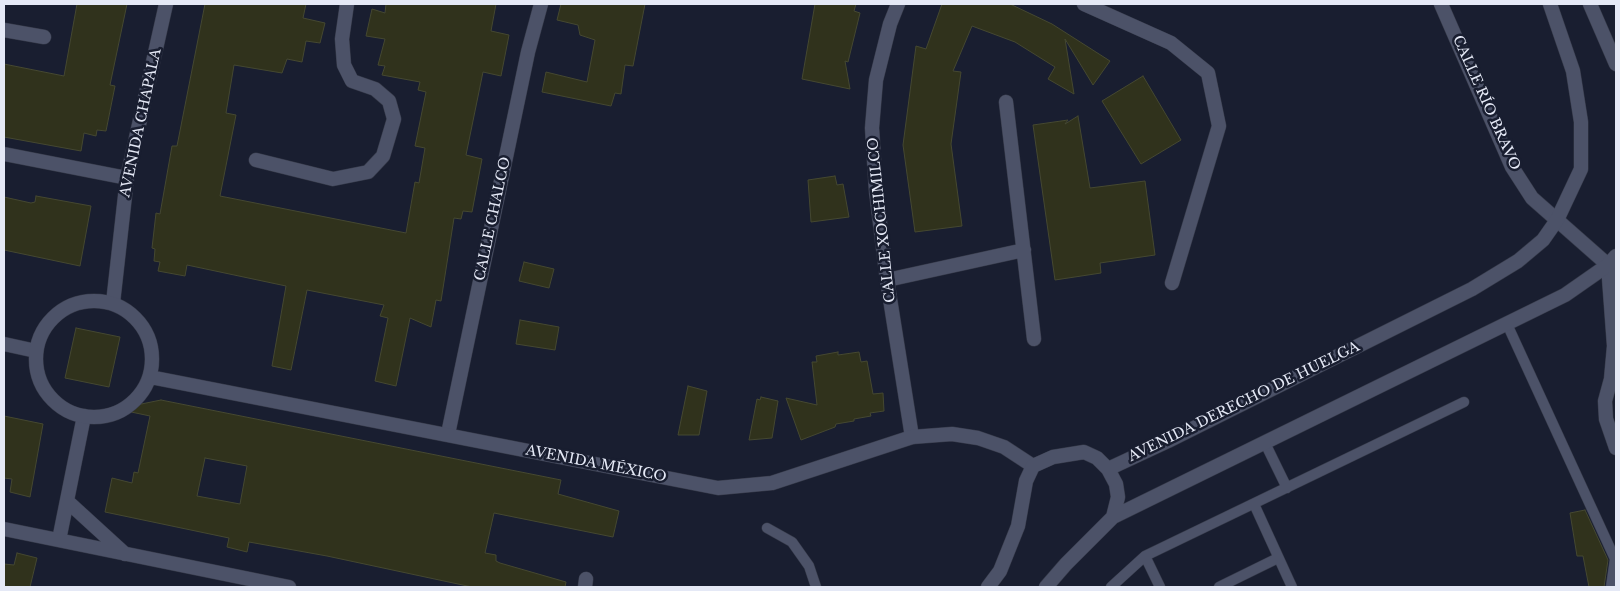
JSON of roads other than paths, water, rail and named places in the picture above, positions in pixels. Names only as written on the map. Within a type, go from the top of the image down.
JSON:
[{"type":"street","name":"AVENIDA CHAPALA","points":[[113,303],[127,178],[166,4]]},
{"type":"street","points":[[256,160],[333,179],[368,172],[384,156],[394,119],[389,101],[375,89],[352,81],[344,65],[342,39],[347,4]]},
{"type":"street","name":"CALLE CHALCO","points":[[448,434],[528,52],[541,4]]},
{"type":"street","name":"CALLE XOCHIMILCO","points":[[898,4],[890,24],[876,80],[872,128],[876,191],[887,280],[912,437]]},
{"type":"street","points":[[1084,4],[1171,43],[1208,73],[1219,126],[1172,283]]},
{"type":"street","name":"CALLE RÍO BRAVO","points":[[1441,4],[1512,167],[1532,198],[1557,220],[1614,261]]},
{"type":"street","name":"AVENIDA DERECHO DE HUELGA","points":[[1108,469],[1168,441],[1472,288],[1518,261],[1543,240],[1557,220],[1581,169],[1581,122],[1573,71],[1550,4]]},
{"type":"street","points":[[1590,4],[1616,64]]},
{"type":"street","points":[[4,30],[44,37]]},
{"type":"street","points":[[1006,102],[1034,340]]},
{"type":"street","points":[[4,154],[127,178]]},
{"type":"street","points":[[887,280],[1024,250]]},
{"type":"street","points":[[1046,587],[1066,564],[1114,517],[1565,295],[1614,261]]},
{"type":"street","points":[[1614,261],[1614,346],[1611,379],[1605,401],[1606,419],[1615,443]]},
{"type":"street","points":[[93,300],[113,303],[133,315],[147,334],[152,357],[150,377],[140,394],[129,405],[115,413],[100,417],[84,416],[67,410],[52,400],[41,385],[36,368],[36,351],[42,331],[61,311],[72,304],[93,300]]},
{"type":"street","points":[[4,344],[36,351]]},
{"type":"street","name":"AVENIDA MÉXICO","points":[[150,377],[718,488],[772,483],[912,437],[952,434],[978,438],[1004,447],[1033,466]]},
{"type":"street","points":[[59,540],[84,416]]},
{"type":"street","points":[[988,587],[1000,571],[1018,526],[1026,481],[1033,466],[1053,457],[1071,452],[1084,452],[1097,458],[1108,469],[1118,496],[1114,517]]},
{"type":"street","points":[[67,501],[126,554]]},
{"type":"street","points":[[4,529],[289,587]]},
{"type":"lane","points":[[1507,324],[1615,559],[1611,587]]},
{"type":"lane","points":[[1111,587],[1145,556],[1464,402]]},
{"type":"lane","points":[[1265,443],[1287,488]]},
{"type":"lane","points":[[1254,504],[1292,587]]},
{"type":"lane","points":[[767,528],[792,542],[809,566],[816,587]]},
{"type":"lane","points":[[1145,556],[1160,587]]},
{"type":"lane","points":[[1219,587],[1278,558]]}]
